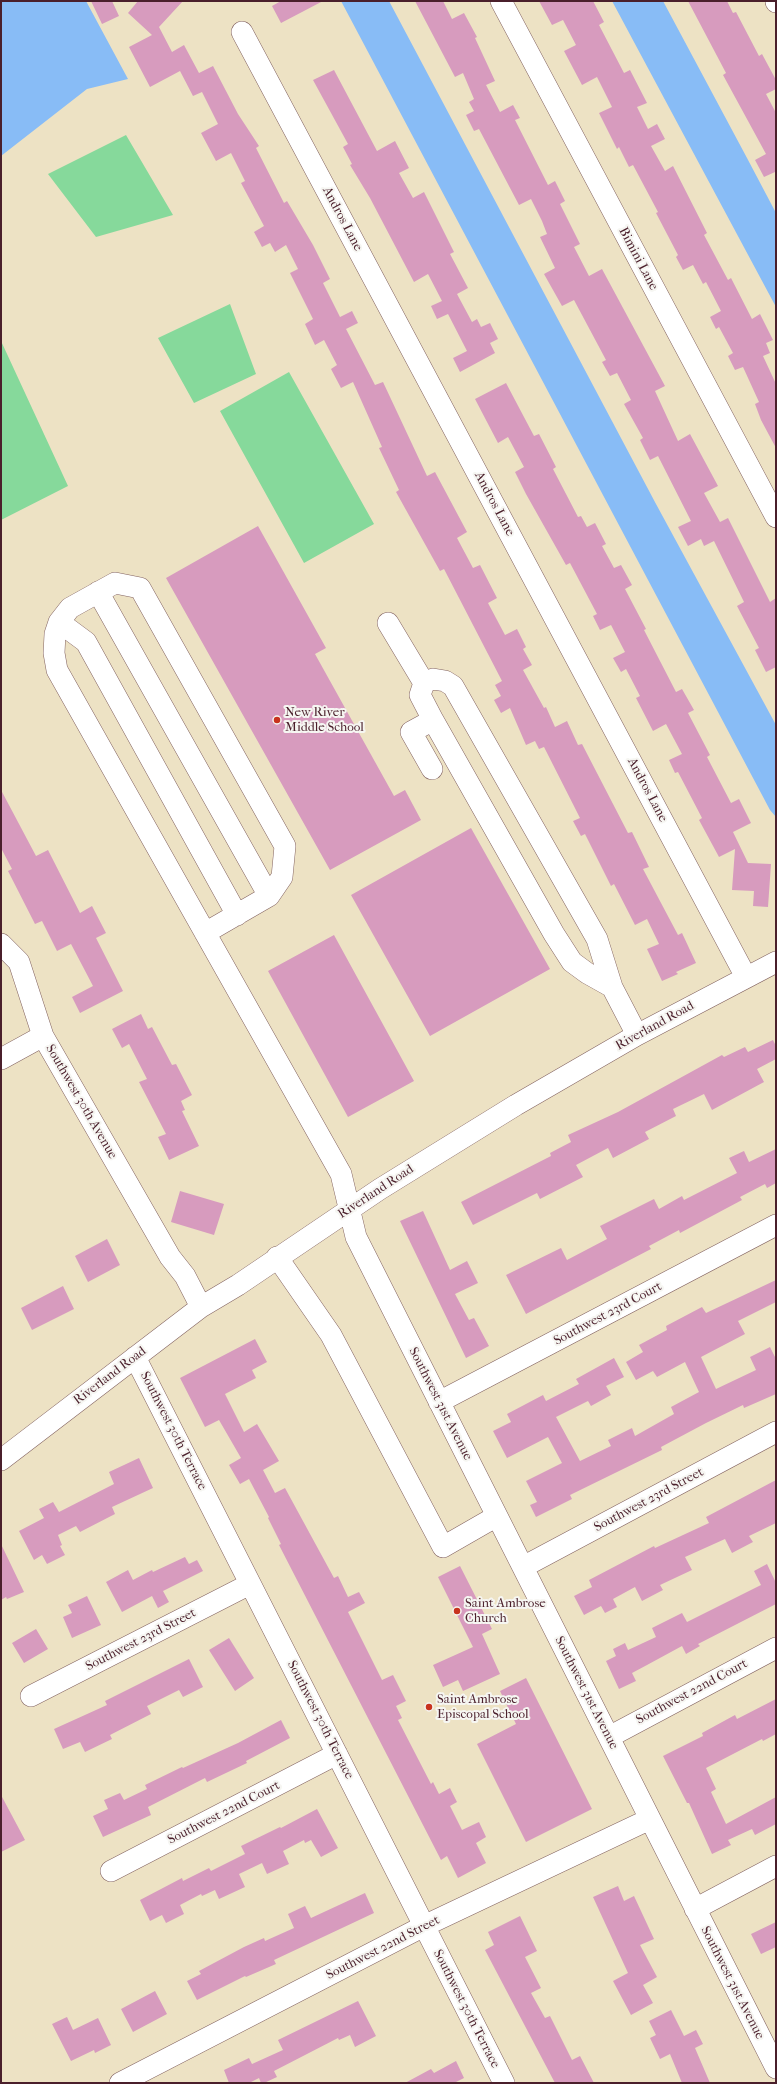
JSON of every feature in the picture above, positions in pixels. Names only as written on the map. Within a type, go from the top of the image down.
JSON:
[{"type":"street","name":"Bimini Lane","points":[[501,1],[776,517]]},
{"type":"street","name":"Andros Lane","points":[[242,32],[746,977]]},
{"type":"street","points":[[206,933],[237,915],[269,896],[282,877],[285,846],[140,588],[115,583],[70,608],[59,622],[86,642],[237,915]]},
{"type":"street","points":[[98,592],[269,896]]},
{"type":"street","name":"Southwest 31st Avenue","points":[[59,622],[55,634],[54,653],[57,670],[341,1174],[356,1237],[776,2068]]},
{"type":"street","points":[[388,623],[424,683]]},
{"type":"street","points":[[612,987],[587,973],[572,962],[554,934],[420,695],[424,683],[433,679],[445,681],[453,686],[597,939],[612,987],[637,1035]]},
{"type":"street","points":[[432,768],[410,732],[433,720]]},
{"type":"street","points":[[554,934],[567,938],[577,937],[583,931],[584,917]]},
{"type":"street","name":"Southwest 30th Avenue","points":[[1,944],[19,962],[43,1036],[170,1257],[166,1268],[196,1311]]},
{"type":"street","name":"Riverland Road","points":[[1,1460],[196,1311],[238,1285],[349,1209],[516,1105],[637,1035],[776,962]]},
{"type":"street","points":[[1,1058],[43,1036]]},
{"type":"street","name":"Southwest 23rd Court","points":[[439,1402],[776,1225]]},
{"type":"street","points":[[278,1257],[331,1335],[442,1547],[497,1516]]},
{"type":"street","name":"Southwest 30th Terrace","points":[[135,1357],[504,2083]]},
{"type":"street","name":"Southwest 23rd Street","points":[[522,1567],[776,1432]]},
{"type":"street","name":"Southwest 23rd Street","points":[[32,1696],[250,1584]]},
{"type":"street","name":"Southwest 22nd Court","points":[[609,1737],[776,1648]]},
{"type":"street","name":"Southwest 22nd Court","points":[[111,1871],[337,1754]]},
{"type":"street","name":"Southwest 22nd Street","points":[[120,2083],[424,1926],[650,1819]]},
{"type":"street","points":[[695,1909],[776,1866]]},
{"type":"green space","points":[[126,135],[173,215],[96,237],[48,174]]},
{"type":"green space","points":[[230,304],[256,374],[194,403],[158,338]]},
{"type":"green space","points":[[1,341],[68,486],[1,520]]},
{"type":"green space","points":[[289,372],[374,524],[304,563],[220,411]]},
{"type":"water","points":[[1,1],[86,1],[128,79],[87,89],[1,156]]},
{"type":"water","points":[[341,1],[389,1],[656,504],[776,725],[776,817],[770,810]]},
{"type":"water","points":[[612,1],[663,1],[776,213],[776,307]]},
{"type":"building","points":[[91,1],[112,1],[119,16],[102,24]]},
{"type":"building","points":[[138,1],[183,1],[159,27],[172,52],[184,45],[199,73],[213,66],[238,114],[259,146],[256,148],[284,203],[287,201],[313,245],[330,279],[323,283],[340,317],[352,311],[358,323],[346,329],[375,385],[383,382],[427,476],[435,472],[467,532],[457,538],[473,568],[480,565],[497,598],[488,603],[505,635],[517,629],[526,647],[523,649],[532,665],[523,670],[544,708],[546,707],[555,727],[567,721],[578,745],[582,744],[628,833],[632,832],[649,867],[643,869],[678,935],[682,933],[696,963],[676,972],[678,974],[662,981],[647,949],[659,944],[647,919],[635,925],[614,884],[611,886],[585,834],[581,836],[573,821],[580,818],[544,747],[539,749],[535,741],[526,745],[510,708],[501,713],[494,700],[501,696],[495,685],[502,681],[444,569],[440,571],[396,492],[399,490],[379,448],[382,447],[353,382],[341,388],[331,369],[337,365],[324,340],[315,345],[305,324],[313,319],[290,273],[298,269],[286,245],[275,252],[270,243],[262,247],[254,232],[264,226],[241,183],[245,181],[231,153],[216,161],[201,133],[218,124],[202,92],[193,96],[180,71],[150,87],[129,47],[152,35],[128,13]]},
{"type":"building","points":[[281,1],[323,1],[281,23],[272,6]]},
{"type":"building","points":[[415,1],[443,1],[452,19],[464,13],[477,37],[475,38],[495,81],[486,85],[500,112],[513,105],[520,118],[515,120],[548,185],[555,181],[565,201],[560,204],[580,244],[574,247],[589,276],[602,269],[665,386],[655,391],[678,441],[690,434],[718,486],[704,493],[720,522],[728,518],[770,602],[776,598],[776,667],[766,672],[755,650],[759,648],[737,606],[744,602],[714,541],[704,546],[701,539],[688,546],[678,527],[691,521],[658,456],[650,460],[640,440],[643,438],[624,404],[631,400],[617,373],[610,376],[602,362],[606,360],[574,300],[562,306],[544,274],[555,268],[540,237],[547,234],[531,199],[519,205],[479,129],[474,131],[466,115],[474,111],[469,102],[474,99],[463,73],[455,77]]},
{"type":"building","points":[[539,1],[593,1],[604,22],[599,25],[624,73],[630,70],[647,103],[637,107],[648,129],[657,124],[665,139],[651,146],[665,171],[673,166],[707,233],[704,235],[728,280],[731,278],[752,319],[760,314],[773,340],[766,343],[770,353],[763,356],[776,384],[776,448],[761,420],[755,404],[759,402],[743,367],[735,370],[728,356],[733,353],[719,327],[716,329],[710,317],[721,311],[706,282],[703,284],[693,265],[683,270],[676,257],[678,255],[656,213],[658,212],[633,165],[629,167],[619,147],[617,149],[599,113],[612,107],[597,77],[582,85],[564,51],[576,45],[563,20],[552,25]]},
{"type":"building","points":[[688,1],[727,1],[733,13],[736,12],[759,56],[762,54],[776,80],[776,89],[766,94],[776,113],[776,174],[775,172],[764,177],[755,160],[766,154],[723,75],[726,73]]},
{"type":"building","points":[[334,70],[377,151],[395,141],[409,168],[399,173],[413,198],[424,192],[454,252],[450,254],[468,288],[457,294],[472,322],[477,319],[481,327],[490,323],[498,339],[490,343],[495,353],[460,372],[453,358],[467,351],[448,314],[437,319],[431,306],[442,301],[428,274],[414,282],[370,198],[350,165],[352,164],[343,147],[348,144],[313,80]]},
{"type":"building","points":[[506,383],[534,436],[539,434],[556,467],[553,469],[578,517],[581,516],[587,527],[595,523],[606,544],[602,546],[614,568],[621,565],[632,585],[625,589],[646,629],[644,630],[676,692],[682,689],[694,710],[688,713],[710,755],[707,757],[731,803],[739,799],[751,823],[733,832],[748,863],[771,864],[768,907],[753,906],[754,891],[732,890],[735,849],[719,857],[699,820],[702,818],[678,772],[675,773],[669,760],[682,754],[666,724],[653,731],[636,698],[640,696],[626,669],[621,672],[613,658],[625,652],[611,625],[600,630],[593,616],[597,614],[570,563],[566,565],[515,472],[524,467],[508,437],[498,443],[475,399]]},
{"type":"building","points":[[258,526],[326,648],[315,654],[394,796],[405,790],[421,820],[330,870],[166,578]]},
{"type":"building","points":[[1,790],[36,856],[48,850],[80,913],[92,906],[106,933],[96,938],[123,991],[80,1013],[72,997],[93,986],[71,944],[57,951],[42,921],[35,924],[8,871],[12,869],[1,848]]},
{"type":"building","points":[[471,828],[550,969],[430,1036],[351,895]]},
{"type":"building","points":[[334,935],[414,1081],[348,1117],[268,971]]},
{"type":"building","points":[[141,1014],[148,1029],[152,1027],[172,1065],[176,1064],[192,1095],[181,1101],[185,1110],[182,1111],[199,1146],[169,1160],[158,1137],[166,1134],[139,1082],[147,1079],[129,1044],[122,1048],[112,1029]]},
{"type":"building","points":[[773,1040],[776,1046],[776,1059],[757,1069],[764,1082],[712,1110],[704,1094],[673,1109],[676,1116],[645,1132],[649,1139],[613,1158],[608,1148],[576,1165],[583,1177],[540,1199],[537,1193],[473,1225],[461,1202],[551,1156],[550,1153],[571,1142],[568,1135],[618,1112],[722,1055],[724,1057],[745,1047],[748,1052]]},
{"type":"building","points":[[776,1149],[776,1183],[767,1188],[765,1184],[740,1197],[742,1200],[680,1233],[679,1230],[649,1246],[651,1249],[526,1314],[506,1275],[561,1248],[567,1260],[607,1239],[600,1226],[654,1199],[659,1209],[682,1196],[684,1200],[737,1173],[729,1158],[744,1151],[749,1162]]},
{"type":"building","points":[[180,1191],[224,1204],[214,1235],[171,1222]]},
{"type":"building","points":[[423,1211],[450,1270],[467,1261],[478,1283],[455,1294],[469,1320],[474,1318],[489,1346],[466,1358],[400,1221]]},
{"type":"building","points":[[107,1239],[120,1265],[88,1282],[75,1256]]},
{"type":"building","points":[[776,1280],[776,1302],[738,1321],[745,1334],[701,1357],[716,1389],[756,1370],[750,1357],[770,1347],[776,1359],[776,1394],[744,1408],[743,1405],[706,1423],[661,1447],[662,1450],[570,1495],[572,1499],[536,1517],[530,1505],[537,1502],[526,1481],[562,1463],[548,1437],[507,1458],[493,1431],[511,1422],[507,1414],[543,1395],[546,1401],[579,1384],[576,1379],[614,1358],[624,1377],[606,1386],[611,1395],[591,1406],[588,1401],[556,1417],[580,1461],[611,1446],[608,1440],[632,1428],[635,1436],[674,1414],[671,1407],[699,1392],[685,1362],[657,1377],[653,1371],[636,1380],[626,1362],[643,1352],[639,1345],[667,1330],[666,1326],[702,1307],[706,1313]]},
{"type":"building","points":[[63,1286],[74,1309],[32,1330],[21,1308]]},
{"type":"building","points":[[255,1339],[267,1362],[252,1370],[256,1378],[225,1394],[244,1432],[257,1424],[279,1461],[263,1470],[275,1493],[285,1488],[334,1578],[338,1576],[348,1597],[359,1592],[365,1603],[348,1612],[382,1680],[393,1675],[406,1701],[396,1706],[402,1718],[398,1720],[431,1784],[433,1782],[439,1794],[450,1788],[457,1802],[450,1806],[462,1830],[479,1822],[486,1837],[476,1843],[486,1863],[458,1878],[447,1856],[441,1860],[279,1545],[281,1544],[268,1518],[269,1517],[249,1479],[240,1484],[229,1465],[241,1458],[219,1420],[205,1427],[180,1378]]},
{"type":"building","points":[[139,1458],[153,1488],[112,1507],[115,1514],[80,1532],[76,1526],[58,1535],[62,1545],[60,1546],[65,1555],[47,1564],[42,1555],[34,1560],[19,1531],[44,1518],[39,1509],[53,1502],[59,1512],[114,1484],[109,1472]]},
{"type":"building","points":[[776,1480],[776,1523],[749,1536],[753,1542],[732,1553],[725,1539],[685,1557],[692,1570],[660,1585],[663,1590],[642,1601],[635,1587],[613,1599],[617,1607],[605,1613],[601,1606],[584,1615],[574,1596],[592,1587],[589,1580],[654,1546],[655,1548],[709,1523],[706,1517]]},
{"type":"building","points":[[1,1544],[24,1592],[1,1600]]},
{"type":"building","points":[[185,1557],[189,1564],[197,1560],[203,1571],[163,1591],[169,1602],[158,1608],[152,1596],[122,1612],[106,1582],[128,1570],[133,1580],[152,1570],[153,1572]]},
{"type":"building","points":[[767,1564],[776,1583],[776,1604],[698,1644],[700,1646],[686,1654],[682,1646],[632,1673],[636,1681],[619,1689],[606,1661],[616,1656],[613,1649],[625,1643],[628,1650],[656,1637],[652,1628],[682,1613],[687,1622],[761,1585],[754,1571]]},
{"type":"building","points":[[460,1566],[492,1629],[482,1634],[500,1674],[463,1691],[458,1680],[443,1687],[433,1665],[473,1647],[438,1577]]},
{"type":"building","points":[[87,1596],[101,1625],[72,1638],[63,1617],[72,1613],[68,1605]]},
{"type":"building","points":[[36,1629],[48,1649],[24,1663],[12,1643]]},
{"type":"building","points":[[229,1638],[254,1678],[235,1691],[209,1650]]},
{"type":"building","points":[[189,1659],[203,1687],[183,1697],[179,1690],[147,1706],[151,1714],[110,1735],[112,1739],[85,1752],[80,1742],[63,1749],[54,1729],[107,1705],[105,1701]]},
{"type":"building","points":[[526,1678],[592,1809],[526,1842],[477,1744],[516,1724],[500,1691]]},
{"type":"building","points":[[776,1699],[776,1734],[763,1741],[762,1739],[706,1768],[716,1789],[711,1792],[726,1824],[776,1797],[776,1824],[755,1835],[752,1829],[728,1840],[731,1845],[712,1854],[689,1803],[687,1803],[663,1756],[703,1736],[702,1733],[735,1715],[737,1719]]},
{"type":"building","points":[[281,1720],[290,1738],[246,1761],[247,1763],[207,1782],[205,1778],[148,1807],[151,1815],[103,1837],[93,1816],[108,1809],[104,1800],[120,1793],[124,1800],[147,1789],[145,1785],[238,1743]]},
{"type":"building","points":[[1,1795],[25,1840],[1,1852]]},
{"type":"building","points":[[317,1809],[338,1848],[321,1857],[311,1840],[305,1843],[304,1840],[283,1851],[289,1864],[267,1874],[262,1863],[239,1874],[245,1887],[219,1899],[215,1890],[202,1896],[201,1894],[180,1905],[184,1914],[166,1923],[162,1915],[150,1921],[140,1900],[182,1878],[183,1881],[209,1868],[211,1871],[245,1854],[241,1846],[280,1827],[281,1828]]},
{"type":"building","points":[[618,1886],[624,1901],[634,1896],[654,1939],[640,1945],[657,1977],[643,1985],[653,2003],[631,2015],[613,1981],[628,1973],[593,1897]]},
{"type":"building","points":[[365,1893],[374,1913],[274,1960],[276,1964],[246,1977],[245,1976],[197,2000],[187,1981],[201,1974],[199,1971],[244,1947],[264,1938],[265,1941],[294,1928],[288,1914],[305,1906],[311,1918]]},
{"type":"building","points":[[520,1916],[537,1951],[525,1957],[541,1988],[531,1993],[545,2018],[550,2016],[572,2060],[580,2056],[594,2083],[555,2083],[485,1950],[494,1945],[488,1932]]},
{"type":"building","points":[[776,1922],[776,1947],[761,1954],[751,1934]]},
{"type":"building","points":[[155,1991],[167,2014],[133,2032],[121,2009]]},
{"type":"building","points":[[358,2001],[376,2036],[355,2047],[350,2035],[339,2040],[338,2038],[274,2071],[277,2077],[264,2083],[261,2083],[259,2078],[249,2083],[229,2083],[224,2070],[249,2058],[252,2064],[283,2050],[278,2040]]},
{"type":"building","points":[[671,2010],[684,2036],[696,2030],[703,2044],[695,2048],[710,2083],[682,2083],[670,2054],[660,2059],[650,2038],[656,2035],[649,2021]]},
{"type":"building","points":[[67,2017],[73,2030],[98,2018],[111,2045],[95,2053],[94,2050],[71,2061],[52,2024]]},
{"type":"building","points":[[456,2061],[464,2078],[454,2083],[405,2083],[431,2069],[434,2073]]},
{"type":"place","name":"New River Middle School","points":[[277,720]]},
{"type":"place","name":"Saint Ambrose Church","points":[[457,1611]]},
{"type":"place","name":"Saint Ambrose Episcopal School","points":[[429,1707]]}]
